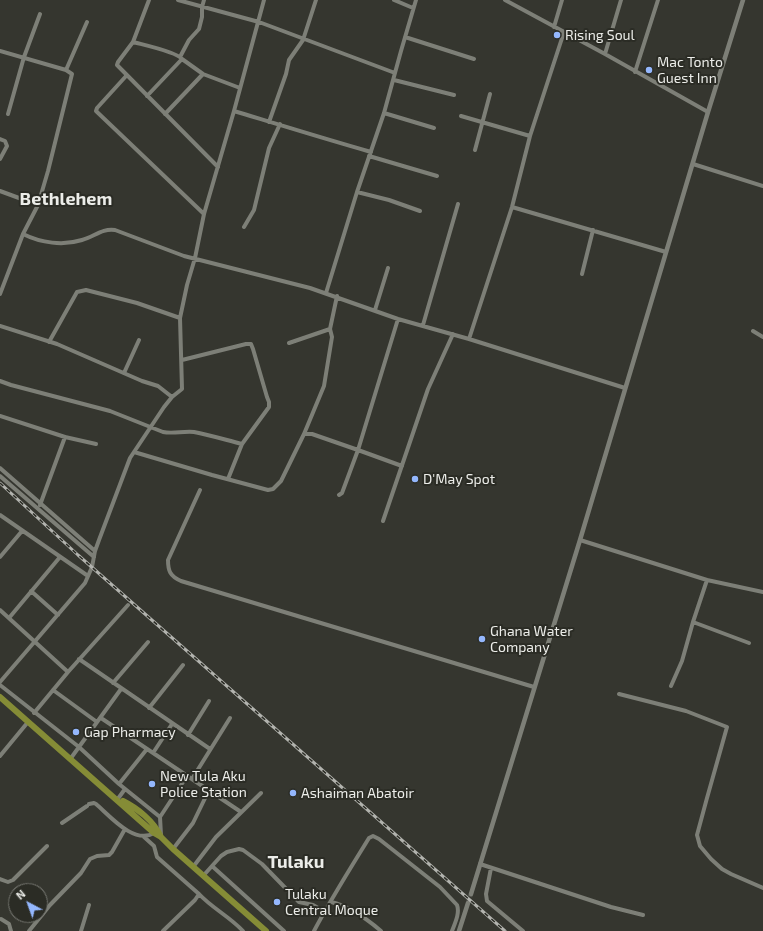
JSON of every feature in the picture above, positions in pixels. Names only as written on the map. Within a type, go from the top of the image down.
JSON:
[{"type":"highway","points":[[0,697],[71,758],[154,833],[161,837],[266,931]]},
{"type":"highway","points":[[117,800],[125,802],[149,820],[157,828],[161,837]]},
{"type":"street","points":[[149,0],[134,42],[118,62],[119,68],[218,167]]},
{"type":"street","points":[[178,0],[258,22],[395,73]]},
{"type":"street","points":[[147,96],[181,58],[189,40],[198,29],[202,17],[204,0]]},
{"type":"street","points":[[160,817],[119,784],[79,747],[34,713],[0,684],[83,587],[92,567],[95,551],[127,465],[134,452],[172,397],[182,389],[180,318],[204,214],[264,0]]},
{"type":"street","points":[[269,122],[285,78],[289,60],[303,40],[316,0]]},
{"type":"street","points":[[394,0],[413,8]]},
{"type":"street","points":[[326,293],[357,192],[384,113],[416,0]]},
{"type":"street","points":[[505,0],[512,2],[554,27],[708,112]]},
{"type":"street","points":[[554,27],[562,0]]},
{"type":"street","points":[[605,54],[621,0]]},
{"type":"street","points":[[635,72],[658,0]]},
{"type":"street","points":[[471,894],[580,540],[605,452],[743,0]]},
{"type":"street","points":[[8,114],[24,57],[40,14]]},
{"type":"street","points":[[66,70],[87,22]]},
{"type":"street","points":[[469,339],[512,207],[530,136],[564,32]]},
{"type":"street","points":[[405,37],[474,59]]},
{"type":"street","points":[[134,42],[181,58],[203,74],[240,88]]},
{"type":"street","points":[[0,50],[66,70],[70,72],[72,77],[38,205],[23,234],[0,294]]},
{"type":"street","points":[[165,114],[203,74]]},
{"type":"street","points":[[127,75],[96,111],[204,214]]},
{"type":"street","points":[[394,80],[454,95]]},
{"type":"street","points":[[475,150],[490,94]]},
{"type":"street","points":[[234,111],[280,124],[437,176]]},
{"type":"street","points":[[384,113],[434,128]]},
{"type":"street","points":[[461,116],[530,136]]},
{"type":"street","points":[[244,227],[254,210],[269,148],[280,124]]},
{"type":"street","points":[[0,139],[5,141],[7,146],[0,159]]},
{"type":"street","points":[[692,164],[763,186]]},
{"type":"street","points":[[0,191],[38,205]]},
{"type":"street","points":[[357,192],[389,200],[420,211]]},
{"type":"street","points":[[423,325],[458,204]]},
{"type":"street","points":[[512,207],[666,252]]},
{"type":"street","points":[[23,234],[37,241],[69,243],[83,240],[109,229],[115,230],[184,256],[283,280],[337,296],[398,319],[453,334],[625,388]]},
{"type":"street","points":[[582,274],[593,230]]},
{"type":"street","points":[[375,310],[388,268]]},
{"type":"street","points":[[49,342],[77,292],[82,290],[136,303],[180,318]]},
{"type":"street","points":[[134,452],[268,490],[273,488],[281,481],[304,434],[324,386],[332,337],[330,329],[337,296]]},
{"type":"street","points":[[339,495],[342,493],[358,450],[398,319]]},
{"type":"street","points":[[0,326],[49,342],[142,381],[158,386],[172,397]]},
{"type":"street","points":[[289,343],[330,329]]},
{"type":"street","points":[[753,331],[763,337]]},
{"type":"street","points":[[383,521],[428,390],[453,334]]},
{"type":"street","points":[[124,373],[139,340]]},
{"type":"street","points":[[182,360],[246,344],[251,344],[253,349],[269,402],[269,407],[242,444],[228,479]]},
{"type":"street","points":[[0,381],[110,411],[168,433],[193,432],[242,444]]},
{"type":"street","points":[[0,416],[66,437],[96,444]]},
{"type":"street","points":[[304,434],[312,434],[402,466]]},
{"type":"street","points":[[40,504],[66,437]]},
{"type":"street","points":[[0,468],[95,551]]},
{"type":"street","points":[[0,476],[94,557]]},
{"type":"street","points":[[200,490],[168,560],[168,571],[173,577],[180,581],[534,687]]},
{"type":"street","points":[[0,514],[22,531],[88,576]]},
{"type":"street","points":[[0,557],[22,531]]},
{"type":"street","points":[[580,540],[707,580],[763,592]]},
{"type":"street","points":[[9,618],[60,557]]},
{"type":"street","points":[[671,686],[682,661],[707,580]]},
{"type":"street","points":[[31,591],[58,615]]},
{"type":"street","points":[[34,713],[79,659],[128,605]]},
{"type":"street","points":[[0,610],[68,672]]},
{"type":"street","points":[[693,622],[748,643]]},
{"type":"street","points":[[113,683],[148,642]]},
{"type":"street","points":[[79,659],[210,749]]},
{"type":"street","points":[[149,708],[183,665]]},
{"type":"street","points":[[71,758],[121,689]]},
{"type":"street","points":[[53,690],[97,722]]},
{"type":"street","points":[[619,694],[686,711],[727,727],[706,798],[697,835],[700,846],[710,859],[722,869],[763,888]]},
{"type":"street","points":[[188,735],[209,701]]},
{"type":"street","points":[[100,718],[241,812]]},
{"type":"street","points":[[192,779],[230,718]]},
{"type":"street","points":[[0,756],[28,722]]},
{"type":"street","points":[[153,753],[172,724]]},
{"type":"street","points":[[119,784],[147,749]]},
{"type":"street","points":[[161,837],[160,817],[187,776]]},
{"type":"street","points":[[117,800],[125,789]]},
{"type":"street","points":[[173,849],[193,823],[209,790]]},
{"type":"street","points":[[193,867],[216,838],[260,792]]},
{"type":"street","points":[[62,823],[88,805],[94,803],[96,804],[125,829],[143,836],[154,846],[157,857],[242,931]]},
{"type":"street","points":[[29,931],[50,905],[81,873],[90,859],[112,852],[125,829]]},
{"type":"street","points":[[143,836],[154,833]]},
{"type":"street","points":[[314,931],[331,902],[338,886],[369,838],[373,836],[440,887],[457,905],[458,914],[452,931]]},
{"type":"street","points":[[0,879],[8,882],[13,880],[47,846]]},
{"type":"street","points":[[203,876],[221,856],[227,852],[239,849],[243,850],[262,864],[299,902],[314,905],[325,912]]},
{"type":"street","points":[[480,864],[611,907],[643,915]]},
{"type":"street","points":[[212,866],[284,931]]},
{"type":"street","points":[[490,868],[486,894],[487,901],[523,931]]},
{"type":"street","points":[[163,931],[195,900],[199,894]]},
{"type":"street","points":[[331,902],[336,903],[370,922],[380,931]]},
{"type":"street","points":[[460,930],[468,903]]},
{"type":"street","points":[[81,931],[90,905]]},
{"type":"street","points":[[2,919],[9,924],[11,931]]},
{"type":"tunnel","points":[[468,903],[471,894]]},
{"type":"railway","points":[[0,483],[78,555],[505,931]]},
{"type":"place","name":"Rising Soul","points":[[557,35]]},
{"type":"place","name":"Mac Tonto Guest Inn","points":[[649,70]]},
{"type":"place","name":"D'May Spot","points":[[415,479]]},
{"type":"place","name":"Ghana Water Company","points":[[482,639]]},
{"type":"place","name":"Gap Pharmacy","points":[[76,732]]},
{"type":"place","name":"New Tula Aku Police Station","points":[[152,784]]},
{"type":"place","name":"Ashaiman Abatoir","points":[[293,793]]},
{"type":"place","name":"Tulaku Central Moque","points":[[277,902]]},
{"type":"district","name":"Bethlehem","points":[[66,199]]},
{"type":"district","name":"Tulaku","points":[[296,862]]}]
